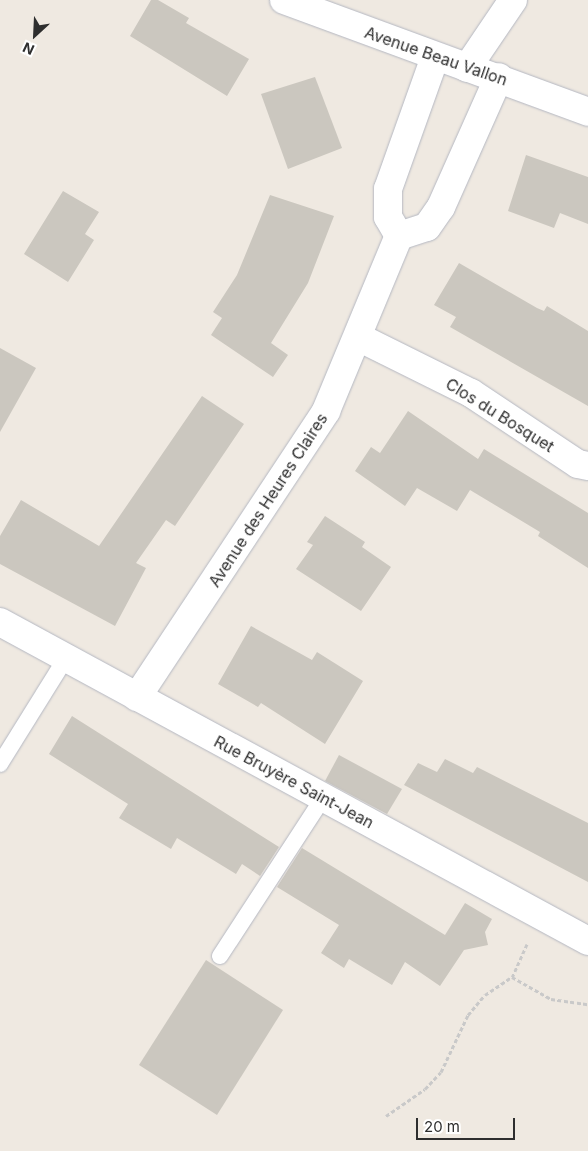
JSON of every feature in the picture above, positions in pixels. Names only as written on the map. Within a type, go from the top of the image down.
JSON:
[{"type":"street","name":"Avenue Beau Vallon","points":[[284,0],[435,57],[499,77],[588,112]]},
{"type":"street","points":[[467,68],[514,0]]},
{"type":"street","points":[[435,57],[388,189],[388,217],[399,236],[426,227],[441,208],[499,77]]},
{"type":"street","name":"Avenue des Heures Claires","points":[[138,697],[326,412],[399,236]]},
{"type":"street","name":"Clos du Bosquet","points":[[358,337],[471,393],[578,464],[588,466]]},
{"type":"street","name":"Rue Bruyère Saint-Jean","points":[[0,622],[588,941]]},
{"type":"lane","points":[[0,764],[66,658]]},
{"type":"lane","points":[[220,956],[323,798]]},
{"type":"path","points":[[386,1116],[425,1089],[441,1072],[468,1015],[485,995],[512,977],[540,915]]},
{"type":"path","points":[[512,977],[551,999],[588,1004]]},
{"type":"building","points":[[151,0],[158,0],[189,18],[186,23],[249,59],[227,96],[130,36]]},
{"type":"building","points":[[315,77],[342,148],[288,169],[261,94]]},
{"type":"building","points":[[526,155],[588,177],[588,224],[560,213],[554,228],[508,211]]},
{"type":"building","points":[[63,191],[99,212],[85,234],[94,240],[68,282],[24,254]]},
{"type":"building","points":[[270,195],[334,216],[308,283],[271,343],[288,355],[273,377],[211,335],[222,318],[213,312],[237,275]]},
{"type":"building","points":[[459,263],[537,308],[544,311],[547,306],[588,331],[588,406],[450,327],[456,317],[434,305]]},
{"type":"building","points":[[0,348],[36,368],[0,432]]},
{"type":"building","points":[[202,396],[244,424],[175,526],[166,520],[136,563],[146,568],[115,626],[0,564],[0,536],[21,500],[99,546]]},
{"type":"building","points":[[408,411],[478,459],[484,449],[588,513],[588,568],[538,536],[540,532],[470,490],[457,511],[417,488],[405,506],[355,471],[371,447],[380,453]]},
{"type":"building","points":[[325,516],[365,542],[362,547],[391,567],[361,611],[296,569],[313,545],[307,542]]},
{"type":"building","points":[[251,626],[312,660],[317,652],[363,681],[325,744],[261,703],[258,707],[218,684]]},
{"type":"building","points":[[72,716],[279,847],[260,876],[242,864],[236,874],[177,838],[171,849],[119,818],[128,804],[49,754]]},
{"type":"building","points":[[339,755],[402,789],[387,814],[325,781]]},
{"type":"building","points":[[445,759],[473,773],[477,767],[588,823],[588,882],[404,785],[418,763],[437,772]]},
{"type":"building","points":[[302,848],[445,935],[465,903],[492,919],[485,932],[488,945],[464,950],[440,986],[405,962],[392,985],[349,959],[344,968],[321,953],[339,925],[277,887]]},
{"type":"building","points":[[206,960],[283,1010],[217,1115],[139,1065]]}]
